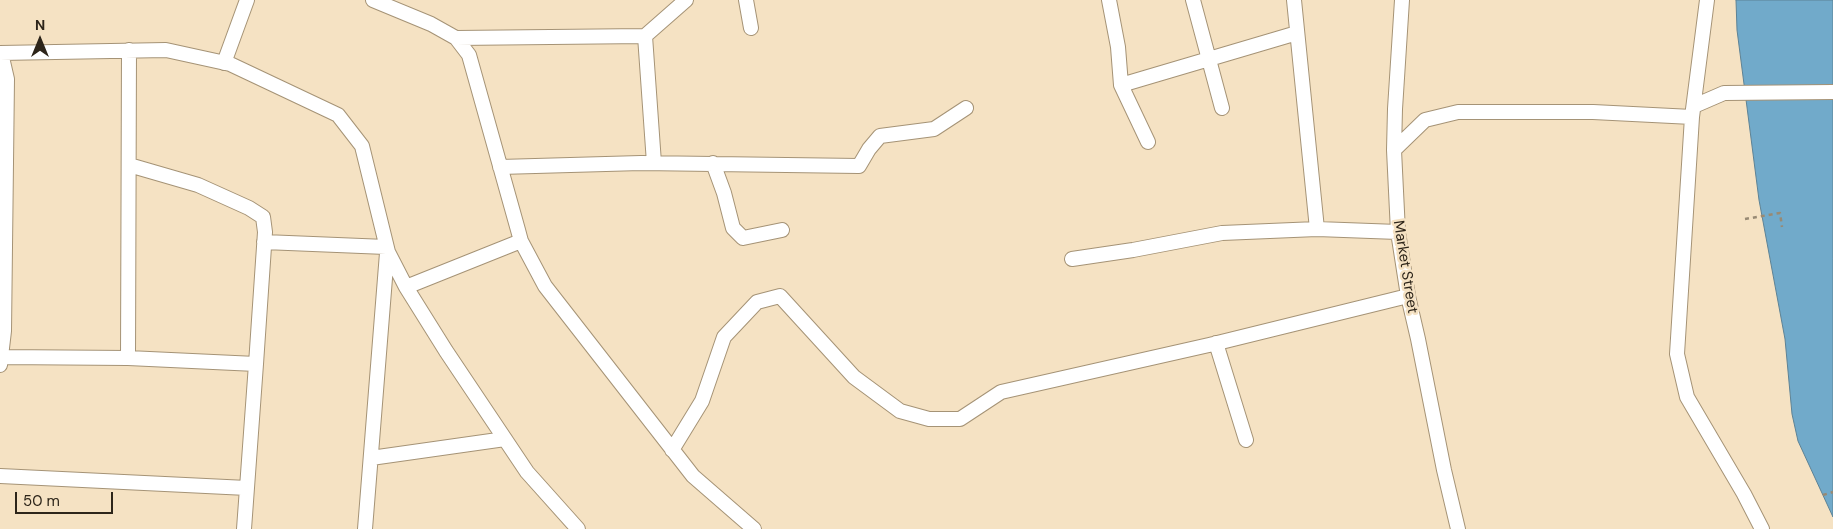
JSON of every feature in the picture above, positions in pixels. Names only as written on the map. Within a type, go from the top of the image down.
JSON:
[{"type":"street","points":[[224,63],[247,0]]},
{"type":"street","points":[[373,0],[431,24],[456,38],[469,55],[521,241],[545,286],[693,476],[754,529]]},
{"type":"street","points":[[456,38],[645,36],[686,0]]},
{"type":"street","points":[[746,0],[751,28]]},
{"type":"street","points":[[1109,0],[1118,47],[1121,85],[1148,142]]},
{"type":"street","points":[[1193,0],[1222,108]]},
{"type":"street","points":[[1294,0],[1317,229]]},
{"type":"street","name":"Market Street","points":[[1402,0],[1394,150],[1398,232],[1408,296],[1458,529]]},
{"type":"street","points":[[1707,0],[1693,111],[1677,354],[1687,397],[1744,494],[1762,529]]},
{"type":"street","points":[[1121,85],[1297,33]]},
{"type":"street","points":[[645,36],[654,163]]},
{"type":"street","points":[[128,358],[129,50]]},
{"type":"street","points":[[256,364],[128,358],[1,361],[7,79],[1,53],[166,50],[224,63],[338,115],[362,146],[387,250],[406,287],[446,351],[527,472],[578,529]]},
{"type":"street","points":[[1394,150],[1425,120],[1458,112],[1693,111],[1724,93],[1833,92]]},
{"type":"street","points":[[500,167],[654,163],[858,166],[869,148],[880,136],[934,129],[966,108]]},
{"type":"street","points":[[713,163],[733,228],[743,238],[782,230]]},
{"type":"street","points":[[129,165],[198,185],[248,208],[263,218],[264,242],[244,529]]},
{"type":"street","points":[[1072,259],[1133,250],[1222,233],[1317,229],[1398,232]]},
{"type":"street","points":[[406,287],[521,241]]},
{"type":"street","points":[[264,242],[387,250]]},
{"type":"street","points":[[365,529],[387,250]]},
{"type":"street","points":[[672,450],[702,401],[724,337],[757,302],[780,296],[854,377],[900,411],[929,419],[960,419],[1001,392],[1216,343],[1408,296]]},
{"type":"street","points":[[1216,343],[1246,440]]},
{"type":"street","points":[[371,458],[505,439]]},
{"type":"street","points":[[0,476],[247,488]]},
{"type":"path","points":[[1745,218],[1780,213],[1782,226]]},
{"type":"path","points":[[1823,495],[1833,492]]},
{"type":"water","points":[[1736,0],[1833,0],[1833,517],[1798,441],[1792,414],[1785,339],[1759,200],[1737,30]]}]
